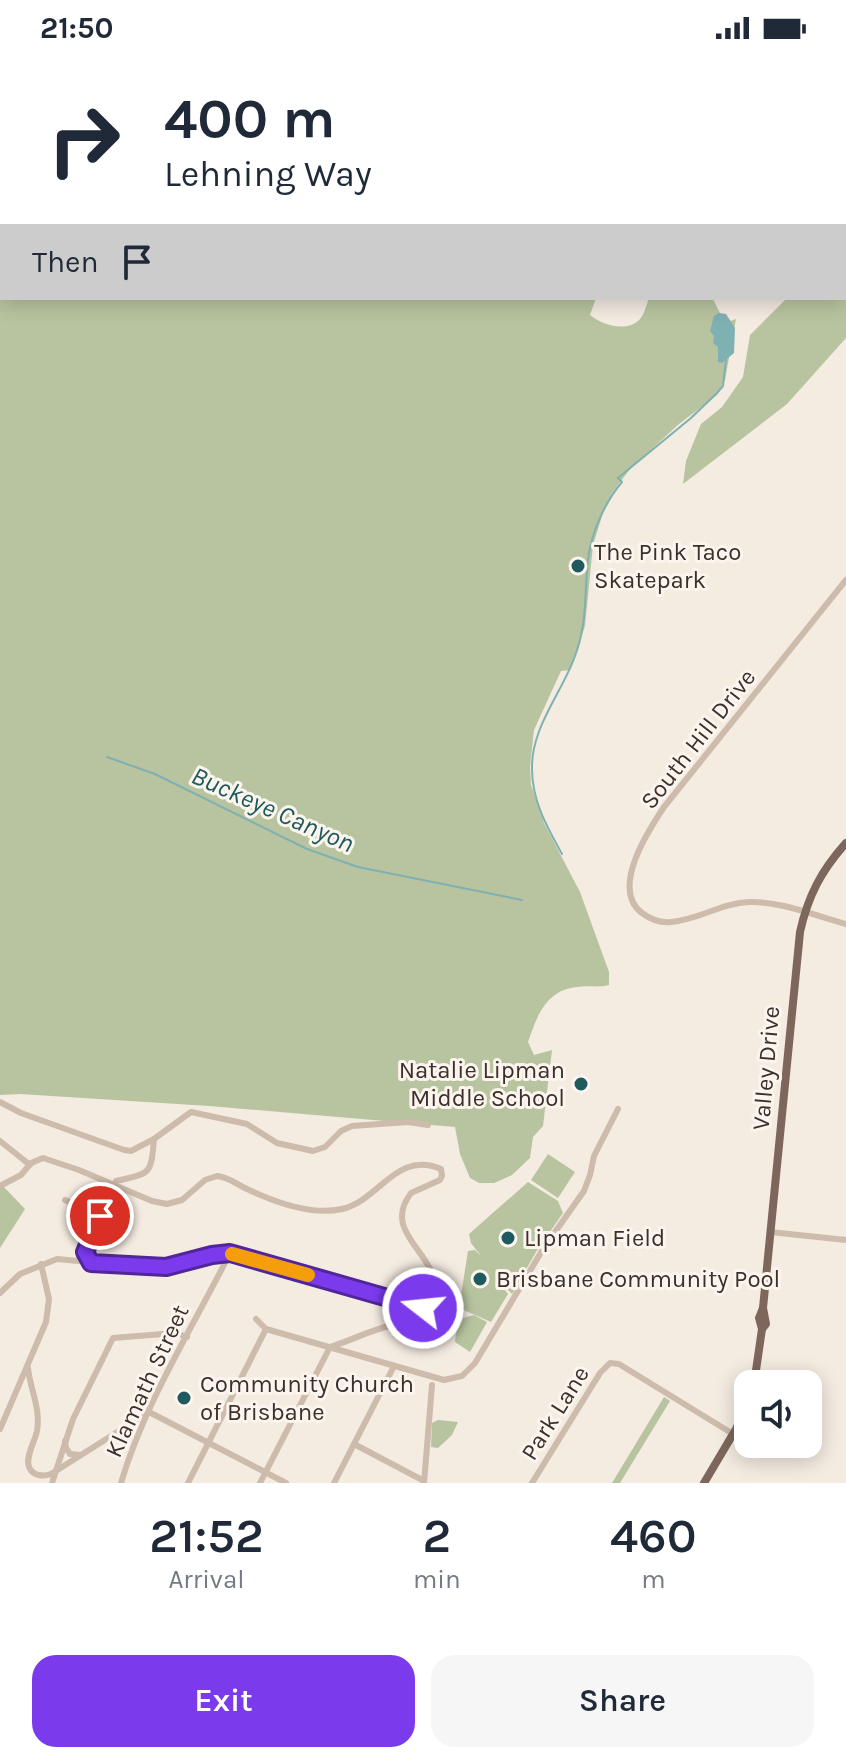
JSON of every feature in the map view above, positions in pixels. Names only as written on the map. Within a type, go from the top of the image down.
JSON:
[{"type":"main road","name":"Valley Drive","points":[[756,1370],[762,1329],[766,1322],[763,1308],[797,952],[804,913],[821,873],[846,843]]},
{"type":"main road","points":[[704,1483],[733,1434]]},
{"type":"street","name":"South Hill Drive","points":[[846,580],[664,807],[641,845],[629,881],[631,897],[637,909],[664,922],[750,902],[846,924]]},
{"type":"street","points":[[0,1102],[21,1113],[131,1151],[154,1139],[185,1115],[195,1112],[247,1124],[277,1143],[313,1151],[325,1147],[341,1131],[352,1126],[402,1122],[428,1125]]},
{"type":"street","points":[[256,1319],[266,1329],[444,1380],[462,1376],[471,1369],[543,1249],[584,1191],[594,1156],[618,1109]]},
{"type":"street","points":[[114,1185],[116,1181],[139,1177],[148,1171],[152,1164],[154,1139]]},
{"type":"street","points":[[0,1141],[30,1165]]},
{"type":"street","points":[[0,1186],[21,1175],[39,1158],[167,1204],[182,1200],[207,1179],[221,1176],[287,1203],[331,1211],[360,1202],[400,1169],[415,1166],[439,1168],[442,1173],[440,1180],[411,1193],[401,1212],[404,1230],[434,1275],[436,1293],[430,1310],[419,1324],[385,1327],[330,1347],[260,1483]]},
{"type":"street","points":[[65,1200],[100,1216],[85,1252],[77,1261]]},
{"type":"street","points":[[770,1232],[846,1240]]},
{"type":"street","points":[[85,1252],[91,1263]]},
{"type":"street","points":[[0,1293],[16,1276],[57,1259],[166,1267],[230,1253],[430,1310]]},
{"type":"street","name":"Klamath Street","points":[[121,1483],[140,1430],[230,1253]]},
{"type":"street","points":[[0,1429],[49,1312],[41,1264]]},
{"type":"street","points":[[188,1483],[266,1329]]},
{"type":"street","points":[[52,1483],[79,1406],[114,1337],[176,1333],[187,1337]]},
{"type":"street","points":[[351,1340],[349,1345],[352,1352]]},
{"type":"street","name":"Park Lane","points":[[532,1483],[600,1373],[610,1363],[619,1364],[733,1434]]},
{"type":"street","points":[[334,1483],[394,1366]]},
{"type":"street","points":[[28,1368],[38,1423],[28,1464],[40,1476],[48,1476],[149,1412],[286,1483]]},
{"type":"street","points":[[354,1444],[424,1482],[432,1385]]},
{"type":"street","points":[[129,1424],[140,1430]]},
{"type":"street","points":[[65,1440],[68,1452],[80,1455]]},
{"type":"green space","points":[[0,300],[595,300],[590,315],[601,322],[620,327],[638,321],[648,300],[714,300],[725,323],[736,319],[725,380],[717,395],[679,424],[630,469],[612,493],[593,545],[585,626],[570,670],[561,671],[534,730],[531,785],[544,823],[580,892],[609,972],[609,985],[566,989],[550,999],[539,1014],[528,1042],[534,1055],[552,1050],[543,1126],[533,1137],[530,1158],[512,1175],[494,1183],[479,1183],[470,1178],[460,1154],[455,1127],[209,1106],[0,1095]]},
{"type":"green space","points":[[785,300],[846,300],[846,338],[787,404],[683,484],[686,461],[701,424],[722,407],[743,377],[750,335]]},
{"type":"green space","points":[[548,1154],[575,1172],[558,1198],[531,1180]]},
{"type":"green space","name":"Lipman Field","points":[[528,1182],[558,1201],[563,1213],[512,1294],[495,1276],[508,1294],[491,1322],[459,1308],[468,1251],[475,1250],[481,1256],[471,1243],[469,1234]]},
{"type":"green space","points":[[0,1183],[25,1209],[0,1248]]},
{"type":"green space","points":[[474,1315],[487,1322],[470,1352],[455,1342],[456,1332],[463,1318]]},
{"type":"green space","points":[[664,1397],[670,1401],[620,1483],[612,1483]]},
{"type":"green space","points":[[438,1420],[458,1422],[452,1435],[438,1448],[431,1447],[432,1423]]},
{"type":"water","points":[[726,314],[735,328],[734,353],[722,363],[718,362],[718,347],[713,343],[714,336],[710,331],[714,316]]},
{"type":"waterway","points":[[562,854],[538,803],[533,781],[533,754],[536,739],[579,643],[588,560],[596,529],[622,482],[618,478],[691,418],[723,386],[726,359]]},
{"type":"waterway","name":"Buckeye Canyon","points":[[107,757],[155,774],[307,849],[358,867],[522,900]]},
{"type":"slow traffic","points":[[232,1254],[308,1275]]},
{"type":"place","name":"The Pink Taco Skatepark","points":[[578,566]]},
{"type":"place","name":"Natalie Lipman Middle School","points":[[581,1084]]},
{"type":"place","name":"Lipman Field","points":[[508,1238]]},
{"type":"place","name":"Brisbane Community Pool","points":[[480,1279]]},
{"type":"place","name":"Community Church of Brisbane","points":[[184,1398]]},
{"type":"route","points":[[100,1216],[85,1252],[91,1263],[166,1267],[230,1253],[423,1308]]}]
